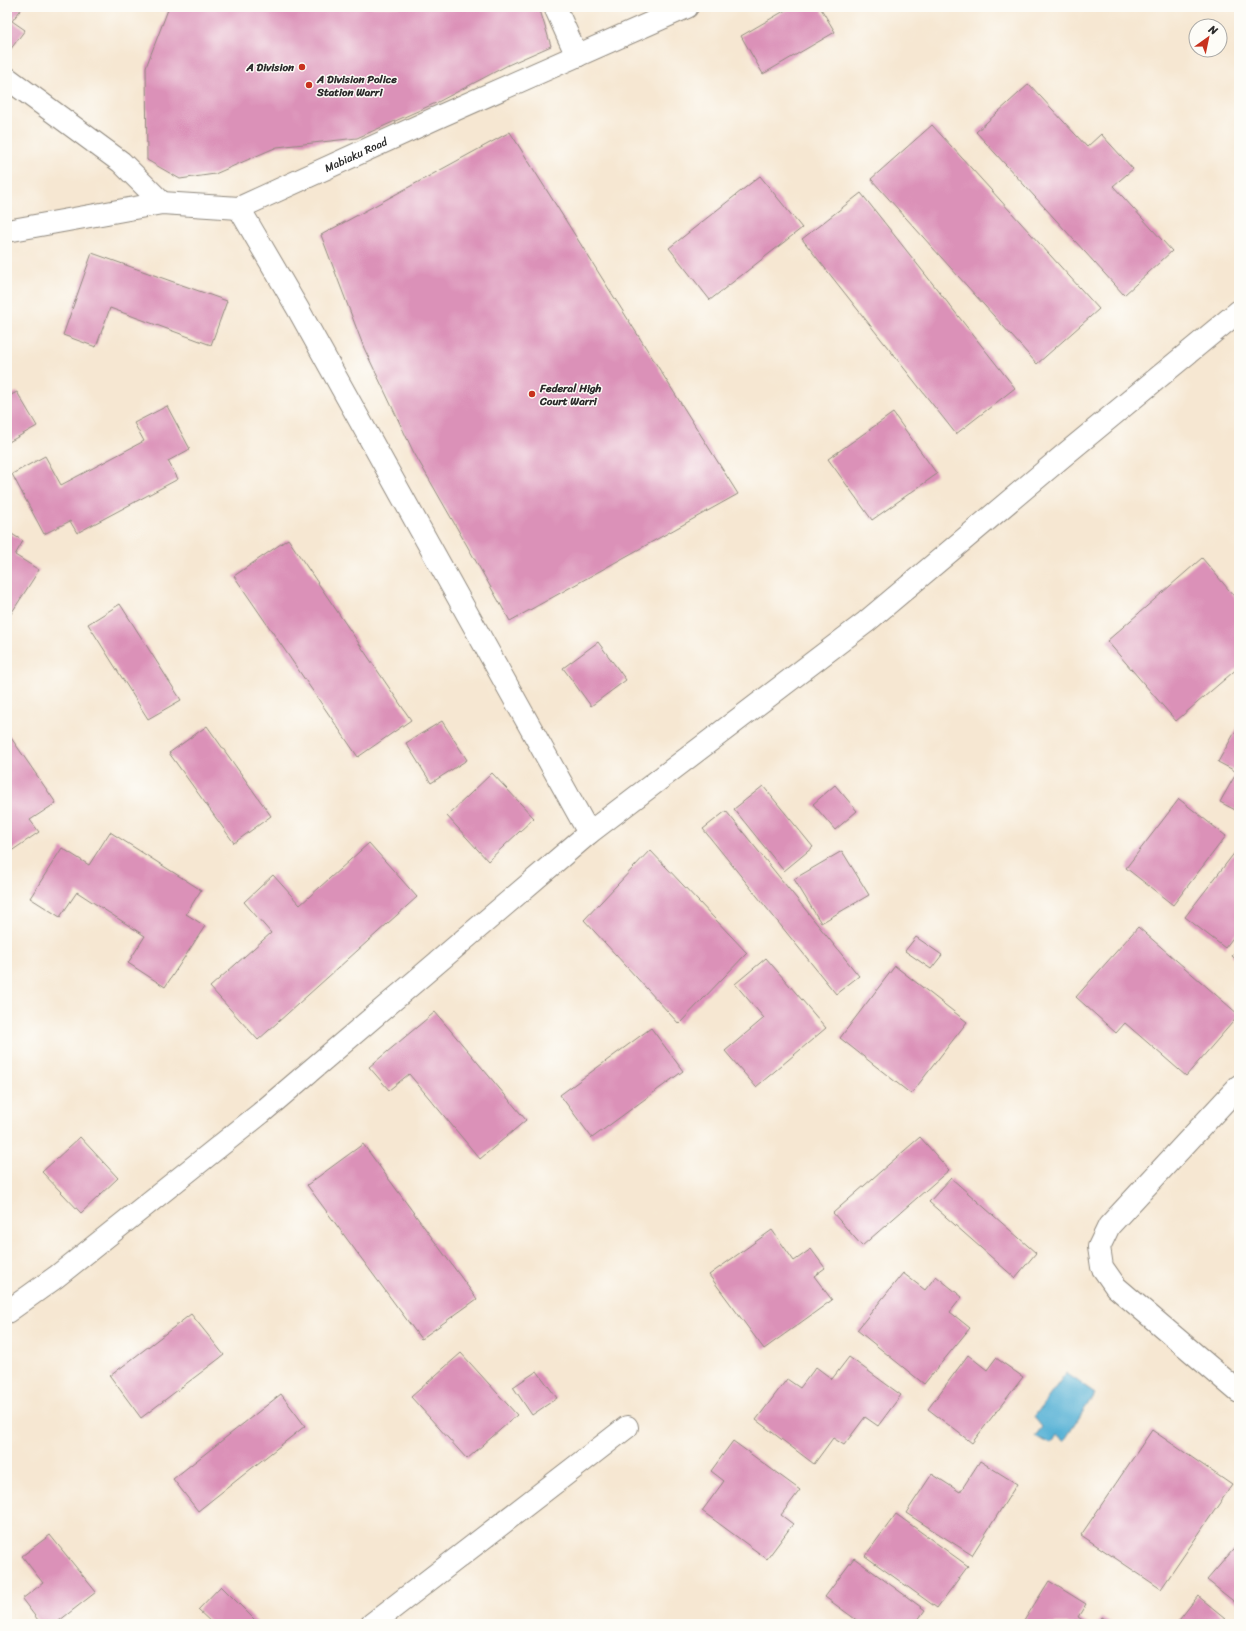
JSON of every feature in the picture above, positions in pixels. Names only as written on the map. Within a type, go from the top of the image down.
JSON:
[{"type":"street","points":[[555,7],[577,56]]},
{"type":"street","name":"Mabiaku Road","points":[[7,231],[162,203],[239,208],[687,7]]},
{"type":"street","points":[[7,78],[121,162],[162,203]]},
{"type":"street","points":[[239,208],[298,309],[589,833]]},
{"type":"street","points":[[7,1312],[56,1277],[261,1113],[589,833],[866,622],[1063,456],[1239,311]]},
{"type":"street","points":[[1239,1086],[1109,1226],[1099,1246],[1102,1267],[1116,1287],[1239,1392]]},
{"type":"street","points":[[372,1624],[627,1427]]},
{"type":"water","points":[[1066,1373],[1095,1393],[1064,1441],[1056,1436],[1051,1444],[1035,1436],[1042,1427],[1034,1417]]},
{"type":"building","points":[[7,7],[23,7],[12,21],[25,30],[7,54]]},
{"type":"building","name":"A Division Police Station Warri","points":[[169,7],[539,7],[551,46],[508,65],[438,102],[357,138],[277,147],[215,174],[180,179],[147,160],[146,67]]},
{"type":"building","points":[[791,7],[820,7],[835,32],[763,74],[741,36]]},
{"type":"building","points":[[1029,84],[1087,147],[1101,134],[1133,169],[1113,186],[1172,251],[1124,295],[976,132]]},
{"type":"building","points":[[932,125],[1099,309],[1037,364],[871,179]]},
{"type":"building","points":[[510,132],[738,494],[510,621],[413,451],[364,348],[321,235]]},
{"type":"building","points":[[760,176],[802,228],[710,300],[669,248]]},
{"type":"building","points":[[861,193],[1015,388],[956,434],[802,239]]},
{"type":"building","points":[[92,253],[227,301],[211,345],[110,308],[96,347],[63,335]]},
{"type":"building","points":[[17,392],[37,426],[7,443],[7,397]]},
{"type":"building","points":[[167,406],[190,449],[168,461],[178,479],[77,533],[70,521],[44,534],[12,474],[45,456],[61,485],[144,441],[134,423]]},
{"type":"building","points":[[893,413],[937,474],[872,520],[828,459]]},
{"type":"building","points":[[7,531],[23,541],[15,555],[39,570],[7,620]]},
{"type":"building","points":[[288,539],[411,720],[358,757],[234,576]]},
{"type":"building","points":[[1202,558],[1239,602],[1239,667],[1176,721],[1107,641]]},
{"type":"building","points":[[120,604],[181,700],[148,719],[88,624]]},
{"type":"building","points":[[598,642],[626,680],[591,706],[563,668]]},
{"type":"building","points":[[442,721],[467,760],[431,783],[406,743]]},
{"type":"building","points":[[1239,725],[1239,812],[1220,802],[1237,772],[1218,762]]},
{"type":"building","points":[[207,726],[271,816],[234,843],[169,753]]},
{"type":"building","points":[[7,732],[56,803],[30,820],[39,832],[7,854]]},
{"type":"building","points":[[492,773],[534,818],[488,861],[447,816]]},
{"type":"building","points":[[835,785],[857,811],[835,830],[813,804]]},
{"type":"building","points":[[763,786],[813,847],[784,871],[734,809]]},
{"type":"building","points":[[1179,799],[1226,836],[1173,905],[1126,868]]},
{"type":"building","points":[[726,811],[859,976],[836,994],[703,829]]},
{"type":"building","points":[[110,832],[201,890],[186,914],[205,926],[165,987],[128,963],[145,936],[77,892],[60,917],[30,898],[62,848],[89,865]]},
{"type":"building","points":[[369,843],[417,897],[258,1040],[210,987],[271,933],[244,902],[273,875],[300,905]]},
{"type":"building","points":[[1239,847],[1239,930],[1225,948],[1185,917]]},
{"type":"building","points":[[650,850],[747,953],[679,1024],[584,920]]},
{"type":"building","points":[[842,851],[869,895],[821,923],[794,879]]},
{"type":"building","points":[[1138,927],[1239,1015],[1186,1076],[1125,1023],[1116,1033],[1076,997]]},
{"type":"building","points":[[916,937],[942,955],[931,969],[905,951]]},
{"type":"building","points":[[1239,948],[1239,962],[1232,956]]},
{"type":"building","points":[[766,958],[826,1028],[756,1087],[725,1051],[764,1018],[735,984]]},
{"type":"building","points":[[895,966],[967,1022],[911,1094],[840,1038]]},
{"type":"building","points":[[435,1012],[526,1120],[480,1159],[409,1074],[389,1090],[369,1067]]},
{"type":"building","points":[[651,1028],[683,1071],[592,1138],[560,1095]]},
{"type":"building","points":[[80,1137],[118,1178],[81,1213],[42,1172]]},
{"type":"building","points":[[920,1137],[949,1170],[862,1246],[833,1213]]},
{"type":"building","points":[[363,1144],[477,1299],[421,1339],[307,1185]]},
{"type":"building","points":[[951,1178],[1036,1253],[1015,1278],[929,1202]]},
{"type":"building","points":[[772,1230],[794,1261],[811,1249],[825,1268],[814,1276],[832,1300],[764,1349],[709,1275]]},
{"type":"building","points":[[903,1273],[925,1290],[936,1276],[962,1297],[950,1312],[970,1328],[924,1384],[857,1330]]},
{"type":"building","points":[[191,1314],[224,1355],[141,1418],[110,1376]]},
{"type":"building","points":[[461,1353],[517,1415],[467,1459],[411,1397]]},
{"type":"building","points":[[968,1355],[987,1370],[996,1358],[1023,1377],[972,1443],[928,1409]]},
{"type":"building","points":[[849,1357],[901,1395],[878,1426],[865,1417],[844,1445],[833,1438],[814,1464],[756,1420],[787,1379],[800,1388],[816,1367],[832,1379]]},
{"type":"building","points":[[537,1371],[557,1398],[532,1415],[513,1387]]},
{"type":"building","points":[[281,1394],[305,1426],[198,1511],[173,1479]]},
{"type":"building","points":[[1152,1430],[1232,1485],[1161,1589],[1081,1535]]},
{"type":"building","points":[[733,1441],[800,1490],[781,1515],[793,1524],[767,1559],[702,1511],[724,1481],[711,1471]]},
{"type":"building","points":[[980,1461],[1017,1484],[972,1555],[906,1513],[932,1474],[960,1492]]},
{"type":"building","points":[[896,1514],[968,1566],[937,1608],[865,1556]]},
{"type":"building","points":[[50,1535],[96,1592],[55,1624],[41,1624],[22,1599],[43,1583],[22,1556]]},
{"type":"building","points":[[1239,1543],[1239,1602],[1237,1604],[1207,1580]]},
{"type":"building","points":[[854,1558],[925,1610],[915,1624],[862,1624],[825,1597]]},
{"type":"building","points":[[1049,1581],[1086,1604],[1078,1617],[1089,1624],[1022,1624]]},
{"type":"building","points":[[221,1586],[259,1624],[213,1624],[198,1610]]},
{"type":"building","points":[[1198,1596],[1225,1618],[1220,1624],[1176,1624]]},
{"type":"building","points":[[1102,1617],[1113,1624],[1098,1624]]},
{"type":"place","name":"A Division","points":[[302,67]]},
{"type":"place","name":"A Division Police Station Warri","points":[[309,85]]},
{"type":"place","name":"Federal High Court Warri","points":[[532,394]]}]
